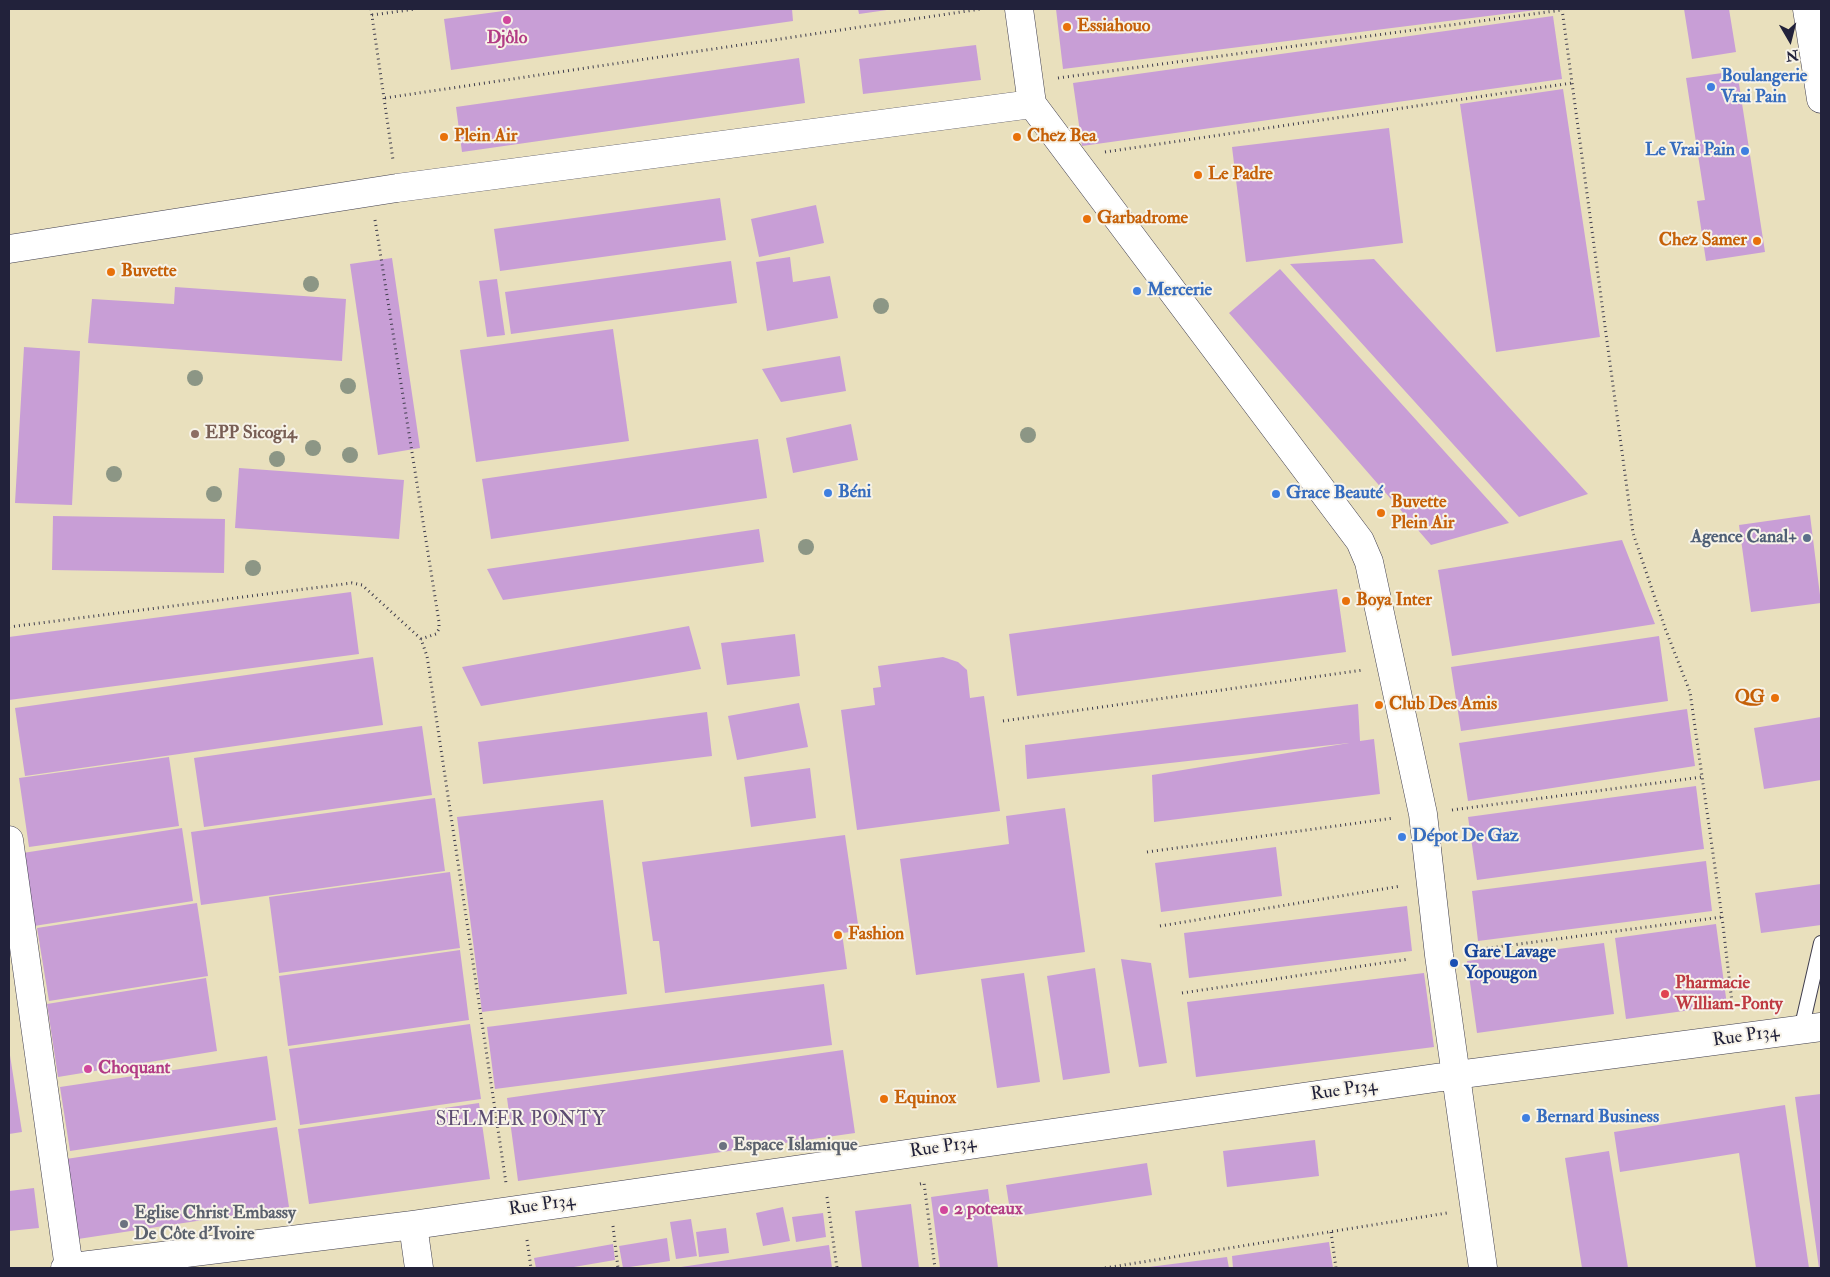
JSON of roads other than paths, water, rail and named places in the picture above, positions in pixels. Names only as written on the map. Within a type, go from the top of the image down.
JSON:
[{"type":"street","points":[[1019,9],[1030,93],[1071,157],[1360,540],[1369,562],[1423,814],[1439,954],[1483,1268]]},
{"type":"street","points":[[1807,9],[1821,99]]},
{"type":"street","points":[[9,249],[397,188],[1030,93]]},
{"type":"street","points":[[9,840],[69,1268]]},
{"type":"street","name":"Rue P134","points":[[65,1268],[412,1225],[1456,1075],[1811,1028]]},
{"type":"street","points":[[412,1225],[419,1268]]},
{"type":"lane","points":[[1811,1028],[1821,943]]},
{"type":"place","name":"Djôlo","points":[[507,20]]},
{"type":"place","name":"Essiahouo","points":[[1067,27]]},
{"type":"place","name":"Boulangerie Vrai Pain","points":[[1711,87]]},
{"type":"place","name":"Plein Air","points":[[444,137]]},
{"type":"place","name":"Chez Bea","points":[[1017,137]]},
{"type":"place","name":"Le Vrai Pain","points":[[1745,151]]},
{"type":"place","name":"Le Padre","points":[[1198,175]]},
{"type":"place","name":"Garbadrome","points":[[1087,219]]},
{"type":"place","name":"Chez Samer","points":[[1757,241]]},
{"type":"place","name":"Buvette","points":[[111,272]]},
{"type":"place","name":"Mercerie","points":[[1137,291]]},
{"type":"place","name":"EPP Sicogi4","points":[[195,434]]},
{"type":"place","name":"Béni","points":[[828,493]]},
{"type":"place","name":"Grace Beauté","points":[[1276,494]]},
{"type":"place","name":"Buvette Plein Air","points":[[1381,513]]},
{"type":"place","name":"Agence Canal+","points":[[1807,538]]},
{"type":"place","name":"Boya Inter","points":[[1346,601]]},
{"type":"place","name":"QG","points":[[1775,698]]},
{"type":"place","name":"Club Des Amis","points":[[1379,705]]},
{"type":"place","name":"Dépot De Gaz","points":[[1402,837]]},
{"type":"place","name":"Fashion","points":[[838,935]]},
{"type":"place","name":"Gare Lavage Yopougon","points":[[1454,963]]},
{"type":"place","name":"Pharmacie William-Ponty","points":[[1665,994]]},
{"type":"place","name":"Choquant","points":[[88,1069]]},
{"type":"place","name":"Equinox","points":[[884,1099]]},
{"type":"place","name":"Bernard Business","points":[[1526,1118]]},
{"type":"place","name":"Espace Islamique","points":[[723,1146]]},
{"type":"place","name":"2 poteaux","points":[[944,1210]]},
{"type":"place","name":"Eglise Christ Embassy De Côte d'Ivoire","points":[[124,1224]]},
{"type":"district","name":"SELMER PONTY","points":[[521,1121]]}]
